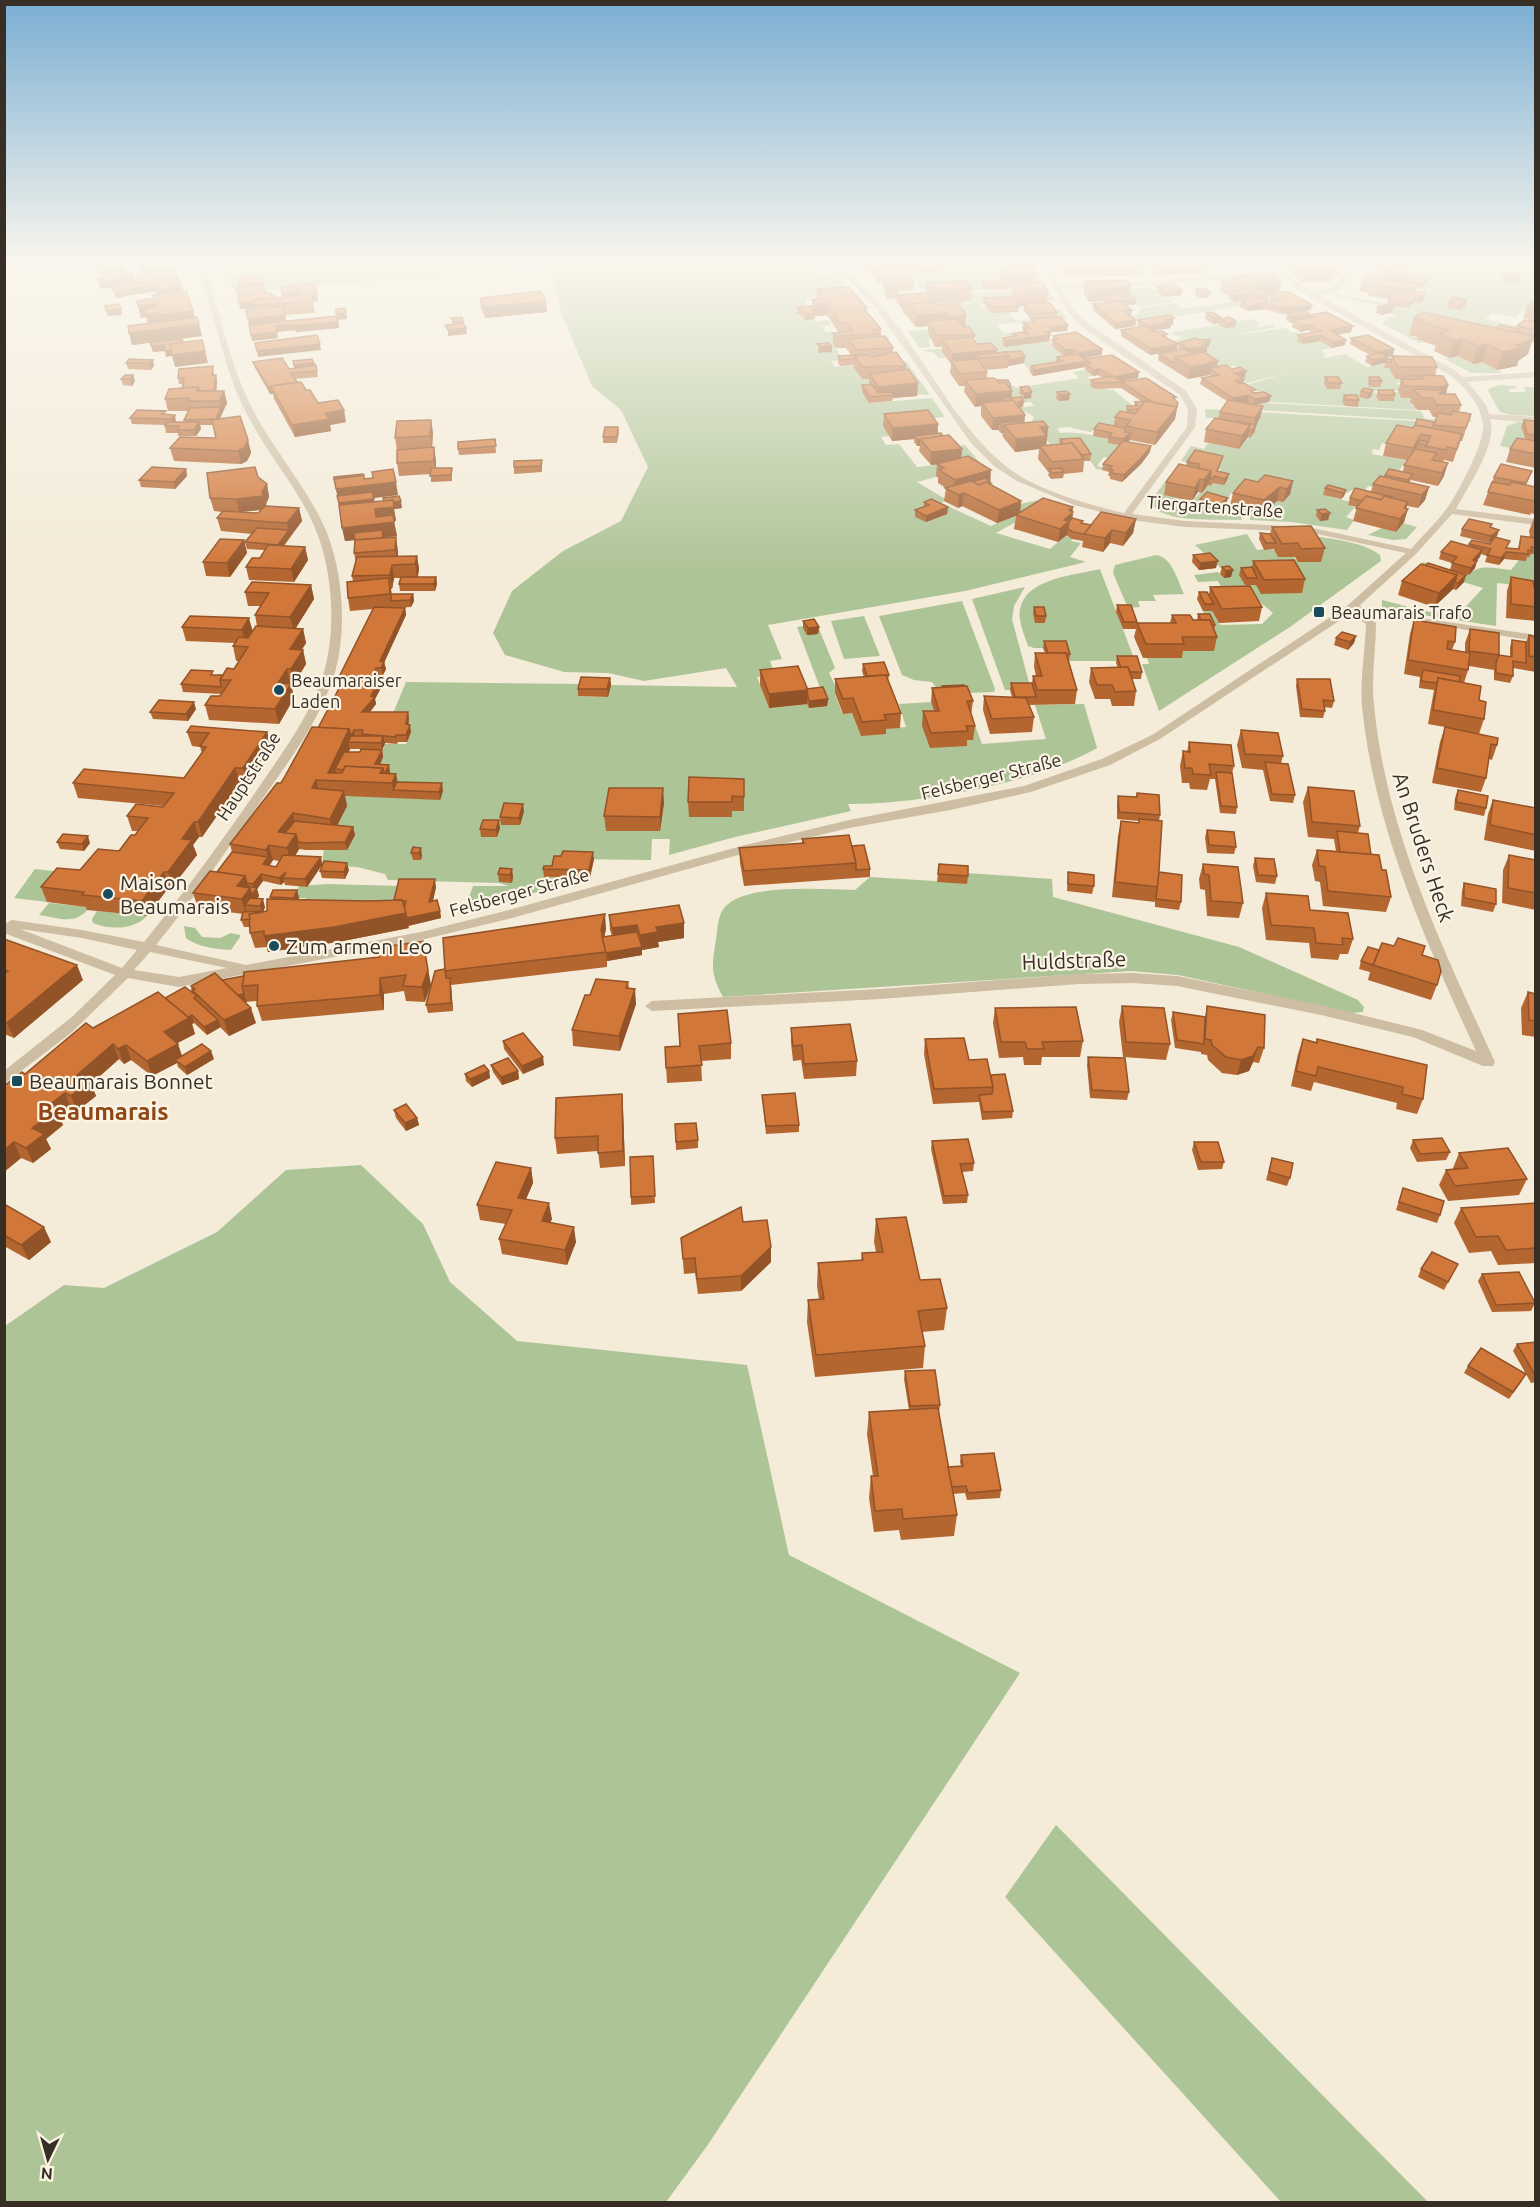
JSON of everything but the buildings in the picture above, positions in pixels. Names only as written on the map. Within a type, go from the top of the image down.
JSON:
[{"type":"street","name":"Hauptstraße","points":[[4,1079],[56,1039],[101,997],[146,946],[228,842],[280,765],[320,697],[330,672],[334,644],[334,609],[330,558],[308,501],[244,401],[233,366]]},
{"type":"street","name":"Tiergartenstraße","points":[[922,366],[977,442],[999,465],[1026,482],[1054,494],[1127,515],[1183,524],[1316,530],[1413,552]]},
{"type":"street","points":[[1127,515],[1191,427],[1194,417],[1193,407],[1183,393],[1144,366]]},
{"type":"street","points":[[1441,366],[1462,380],[1472,390],[1487,416],[1536,420]]},
{"type":"street","points":[[1462,380],[1536,374]]},
{"type":"street","name":"Felsberger Straße","points":[[4,928],[123,973],[179,982],[421,936],[507,915],[745,849],[849,824],[990,798],[1067,777],[1106,762],[1156,737],[1351,608],[1413,552],[1450,511],[1479,458],[1487,438],[1487,416]]},
{"type":"street","points":[[1450,511],[1536,522]]},
{"type":"street","points":[[1351,608],[1393,617],[1536,638]]},
{"type":"street","name":"An Bruders Heck","points":[[1351,608],[1371,623],[1368,703],[1379,775],[1392,825],[1453,985],[1488,1062]]},
{"type":"street","name":"Felsberger Straße","points":[[4,923],[82,934],[250,969]]},
{"type":"street","name":"Huldstraße","points":[[652,1006],[892,993],[1079,978],[1132,978],[1188,983],[1321,1010],[1417,1033],[1488,1062]]},
{"type":"green space","points":[[584,366],[910,366],[930,395],[863,392],[869,403],[932,398],[945,417],[898,421],[884,426],[889,436],[881,437],[886,445],[899,444],[917,467],[960,462],[946,447],[965,445],[980,463],[960,466],[965,469],[917,482],[947,500],[941,503],[991,526],[997,523],[1008,506],[1045,499],[1052,502],[996,533],[1050,549],[1065,536],[1073,538],[1071,541],[1081,543],[1070,557],[1086,562],[965,591],[768,625],[782,659],[770,661],[775,675],[757,677],[769,708],[807,704],[809,708],[827,706],[797,627],[817,624],[835,668],[829,673],[839,693],[835,694],[842,713],[852,713],[861,736],[884,729],[906,727],[899,704],[931,702],[938,725],[965,741],[971,715],[982,744],[1046,739],[1035,705],[1084,704],[1097,748],[1042,772],[1010,781],[908,801],[848,804],[851,811],[735,837],[669,855],[670,839],[652,839],[651,860],[564,859],[590,877],[491,905],[491,901],[468,900],[473,886],[509,886],[499,883],[388,880],[385,874],[357,867],[322,865],[324,849],[333,834],[328,795],[440,799],[443,791],[410,790],[377,772],[385,744],[406,744],[411,732],[391,718],[406,682],[581,684],[579,696],[608,697],[611,685],[737,687],[726,668],[644,681],[608,673],[564,672],[505,655],[493,633],[512,591],[563,551],[621,521],[648,467],[621,410],[592,386]]},
{"type":"green space","points":[[1026,366],[1045,366],[1030,372]]},
{"type":"green space","points":[[1217,366],[1401,366],[1395,379],[1425,380],[1433,370],[1443,383],[1397,382],[1401,391],[1374,391],[1379,401],[1389,392],[1398,392],[1401,398],[1410,398],[1412,406],[1416,406],[1418,410],[1269,402],[1249,384],[1291,372],[1247,383],[1240,378],[1246,372],[1236,366]]},
{"type":"green space","points":[[1458,366],[1490,366],[1503,373],[1471,373]]},
{"type":"green space","points":[[1085,370],[1093,376],[1087,377],[1093,382],[1103,388],[1113,390],[1136,408],[1115,427],[1095,428],[1091,432],[1068,427],[1057,428],[1060,433],[1092,435],[1122,446],[1112,458],[1104,457],[1097,466],[1104,468],[1102,470],[1096,469],[1087,456],[1060,447],[1042,445],[1050,444],[1042,434],[1003,437],[1001,433],[1031,430],[1030,424],[1034,417],[1026,412],[1020,412],[1017,408],[1034,406],[1031,402],[1015,403],[1013,397],[1006,393],[1007,386],[1016,388],[1079,378],[1073,372]]},
{"type":"green space","points":[[1500,385],[1517,388],[1508,389],[1510,392],[1526,392],[1524,387],[1535,387],[1535,416],[1500,412],[1488,391]]},
{"type":"green space","points":[[1266,403],[1421,411],[1425,419],[1458,420],[1466,411],[1472,421],[1466,423],[1257,410],[1253,405]]},
{"type":"green space","points":[[1205,409],[1449,423],[1448,428],[1411,438],[1391,434],[1387,444],[1382,443],[1379,450],[1373,449],[1372,454],[1406,460],[1395,477],[1390,491],[1368,486],[1365,490],[1356,488],[1343,495],[1324,495],[1351,502],[1349,505],[1355,507],[1346,517],[1354,520],[1347,530],[1291,522],[1250,520],[1248,510],[1261,513],[1277,501],[1284,502],[1233,491],[1225,501],[1227,505],[1239,508],[1242,520],[1190,519],[1164,514],[1155,508],[1151,501],[1169,476],[1177,477],[1192,501],[1207,485],[1211,486],[1221,469],[1181,461],[1191,446],[1204,449],[1208,443],[1239,449],[1254,431],[1222,418],[1206,418]]},
{"type":"green space","points":[[1518,422],[1535,423],[1535,425],[1521,425],[1526,446],[1534,453],[1500,446],[1507,426]]},
{"type":"green space","points":[[1403,523],[1417,527],[1406,539],[1393,540],[1368,535],[1382,528],[1396,532]]},
{"type":"green space","points":[[1266,533],[1342,540],[1370,549],[1380,555],[1381,561],[1290,627],[1159,711],[1142,664],[1149,664],[1147,658],[1179,651],[1214,650],[1206,633],[1208,621],[1203,611],[1212,611],[1220,625],[1262,624],[1273,613],[1252,595],[1225,596],[1218,581],[1198,582],[1194,575],[1218,572],[1224,578],[1231,577],[1195,545],[1247,534],[1257,550],[1285,552],[1298,562],[1321,561],[1268,538]]},
{"type":"green space","points":[[1529,554],[1535,554],[1535,587],[1497,583],[1496,626],[1382,609],[1382,600],[1424,611],[1457,616],[1483,588],[1417,568],[1423,562],[1469,575],[1483,568],[1511,570],[1519,560]]},
{"type":"green space","points":[[1156,555],[1162,557],[1170,565],[1184,594],[1153,595],[1156,601],[1138,601],[1140,607],[1128,608],[1113,573],[1115,565]]},
{"type":"green space","points":[[1100,569],[1135,661],[1069,661],[1065,648],[1028,646],[1020,619],[1021,606],[1027,595],[1036,587],[1061,577]]},
{"type":"green space","points":[[1025,587],[1014,606],[1012,619],[1031,690],[1005,690],[972,599]]},
{"type":"green space","points":[[962,601],[995,689],[994,692],[941,694],[932,682],[914,680],[902,675],[879,616]]},
{"type":"green space","points":[[864,616],[880,656],[844,659],[831,621]]},
{"type":"green space","points":[[35,869],[70,873],[47,902],[14,898]]},
{"type":"green space","points":[[967,873],[1052,879],[1053,897],[1239,947],[1358,1000],[1364,1007],[1363,1012],[1352,1013],[1178,975],[1131,971],[723,997],[714,975],[713,963],[720,915],[724,908],[735,900],[749,894],[786,889],[855,890],[870,877],[967,883]]},
{"type":"green space","points":[[327,884],[401,886],[395,908],[300,912],[306,898],[294,898],[299,886]]},
{"type":"green space","points":[[49,903],[90,907],[79,917],[73,919],[39,915]]},
{"type":"green space","points":[[97,911],[147,916],[135,924],[114,928],[93,923],[92,919]]},
{"type":"green space","points":[[184,926],[195,928],[202,937],[220,938],[231,933],[240,935],[240,937],[231,950],[207,947],[186,938]]},
{"type":"green space","points":[[361,1165],[423,1224],[450,1282],[517,1341],[747,1365],[789,1555],[1020,1673],[707,2146],[666,2202],[5,2202],[5,1326],[64,1285],[104,1288],[217,1232],[286,1170]]},
{"type":"green space","points":[[1056,1825],[1428,2202],[1281,2202],[1005,1897]]},
{"type":"place","name":"Beaumarais Trafo","points":[[1319,612]]},
{"type":"place","name":"Beaumaraiser Laden","points":[[279,690]]},
{"type":"place","name":"Maison Beaumarais","points":[[108,894]]},
{"type":"place","name":"Zum armen Leo","points":[[274,946]]},
{"type":"place","name":"Beaumarais Bonnet","points":[[17,1081]]},
{"type":"district","name":"Beaumarais","points":[[103,1111]]}]
